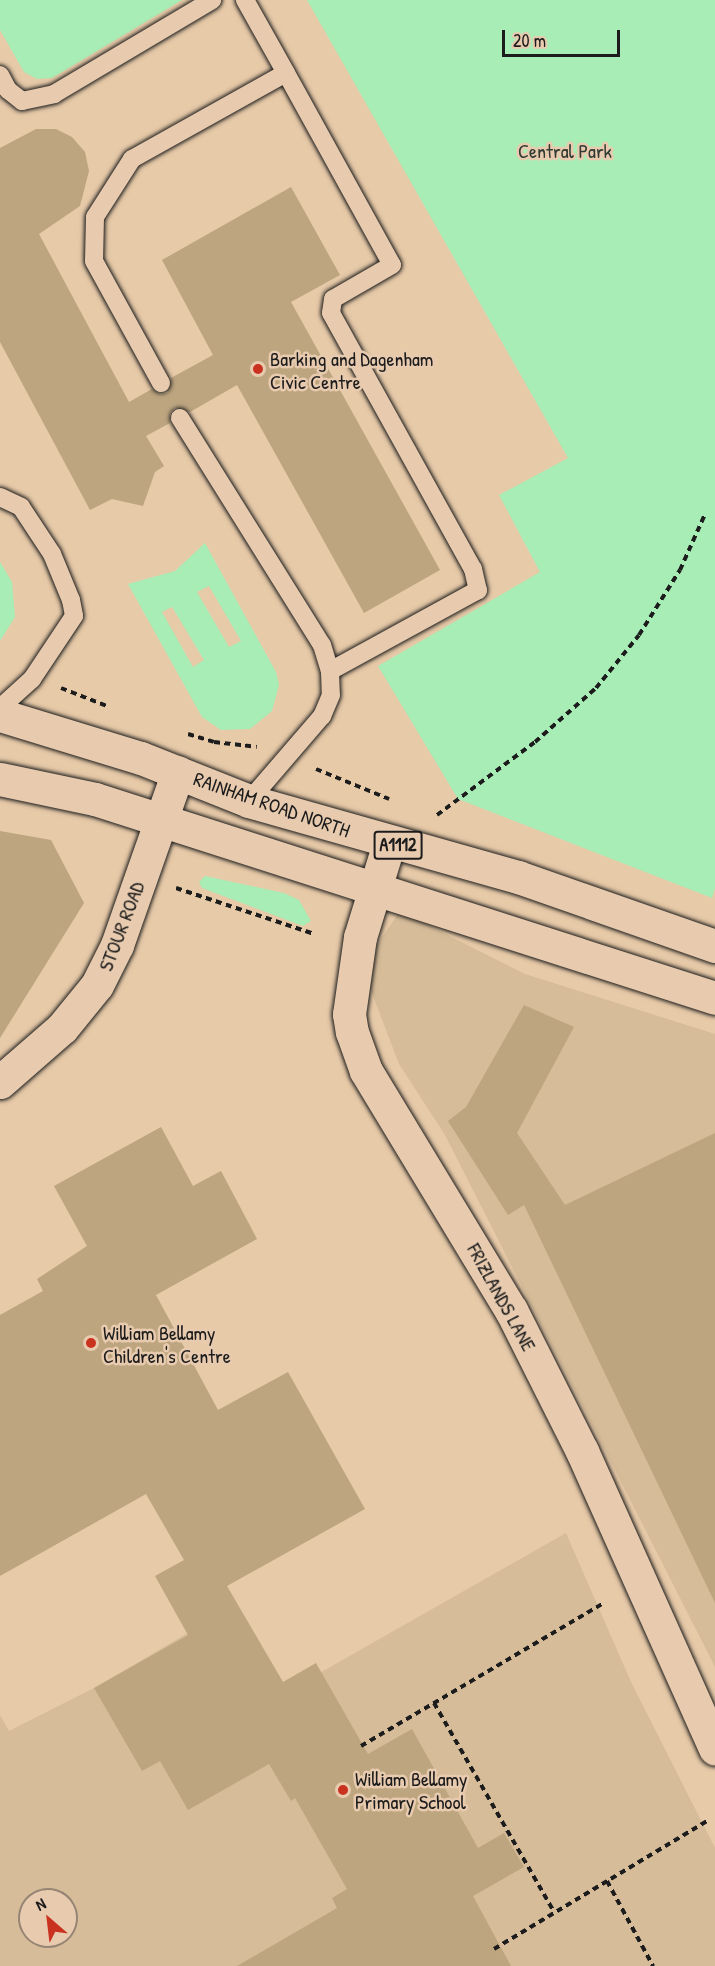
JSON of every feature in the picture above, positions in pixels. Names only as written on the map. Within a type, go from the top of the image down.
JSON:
[{"type":"main road","name":"RAINHAM ROAD NORTH","points":[[0,715],[178,772],[249,801],[389,843],[518,878],[715,946]]},
{"type":"main road","name":"STOUR ROAD","points":[[0,1082],[62,1028],[97,986],[117,945],[178,772]]},
{"type":"main road","name":"A1112","points":[[0,779],[95,799],[161,822],[714,996]]},
{"type":"main road","name":"FRIZLANDS LANE","points":[[389,843],[360,937],[349,1014],[366,1071],[511,1310],[582,1451],[715,1749]]},
{"type":"lane","points":[[0,75],[8,90],[22,101],[54,94],[212,0]]},
{"type":"lane","points":[[245,0],[392,265],[333,299],[331,313],[473,569],[478,590],[330,671]]},
{"type":"lane","points":[[161,384],[94,261],[95,217],[132,159],[286,73]]},
{"type":"lane","points":[[180,418],[321,645],[330,671],[332,695],[322,716],[249,801]]},
{"type":"lane","points":[[0,496],[21,507],[52,554],[71,600],[74,616],[32,679],[0,708]]},
{"type":"path","points":[[436,816],[535,742],[596,688],[639,635],[680,570],[705,514]]},
{"type":"path","points":[[169,886],[314,934]]},
{"type":"path","points":[[362,1746],[605,1602]]},
{"type":"path","points":[[434,1703],[554,1912]]},
{"type":"path","points":[[494,1949],[707,1821]]},
{"type":"path","points":[[607,1881],[653,1966]]},
{"type":"shaded area","points":[[400,911],[525,974],[715,1034],[715,1667],[445,1135],[399,1064],[362,967]]},
{"type":"shaded area","name":"William Bellamy Primary School","points":[[566,1533],[631,1682],[715,1848],[715,1966],[0,1966],[0,1715],[9,1731],[94,1688],[222,1613],[274,1699]]},
{"type":"green space","points":[[0,0],[182,0],[52,78],[37,79],[24,72],[0,30]]},
{"type":"green space","name":"Central Park","points":[[307,0],[715,0],[715,888],[712,898],[458,799],[378,666],[540,572],[499,495],[568,458]]},
{"type":"green space","points":[[205,543],[276,672],[279,685],[272,711],[250,729],[221,730],[202,717],[128,584],[175,571]],"holes":[[[209,586],[241,641],[229,647],[197,592]],[[172,607],[204,660],[193,667],[162,612]]]},
{"type":"green space","points":[[0,562],[12,582],[15,617],[0,641]]},
{"type":"green space","points":[[205,876],[284,893],[299,900],[311,921],[303,926],[202,888],[199,882]]},
{"type":"building","name":"Barking and Dagenham Civic Centre","points":[[36,129],[56,129],[72,137],[85,152],[89,171],[80,206],[39,234],[129,402],[152,389],[160,394],[167,393],[171,378],[213,355],[162,260],[291,187],[340,275],[291,302],[440,570],[364,613],[237,385],[190,412],[175,408],[170,413],[170,423],[146,436],[164,466],[155,472],[143,506],[112,499],[90,510],[0,342],[0,148]]},
{"type":"building","points":[[0,831],[51,840],[84,903],[0,1038]]},
{"type":"building","points":[[524,1005],[574,1027],[517,1133],[565,1205],[715,1133],[715,1603],[524,1205],[508,1215],[448,1121],[466,1107]]},
{"type":"building","points":[[161,1127],[193,1186],[221,1171],[257,1239],[156,1295],[218,1410],[288,1372],[365,1509],[227,1586],[283,1682],[316,1663],[368,1754],[412,1729],[478,1848],[504,1833],[524,1867],[473,1896],[511,1966],[237,1966],[337,1908],[332,1898],[347,1889],[295,1798],[291,1801],[269,1764],[188,1810],[160,1761],[142,1771],[94,1688],[188,1635],[155,1576],[184,1560],[146,1494],[0,1576],[0,1315],[43,1291],[37,1279],[87,1246],[54,1186]]},
{"type":"place","name":"Barking and Dagenham Civic Centre","points":[[258,369]]},
{"type":"place","name":"William Bellamy Children's Centre","points":[[91,1343]]},
{"type":"place","name":"William Bellamy Primary School","points":[[343,1790]]}]
